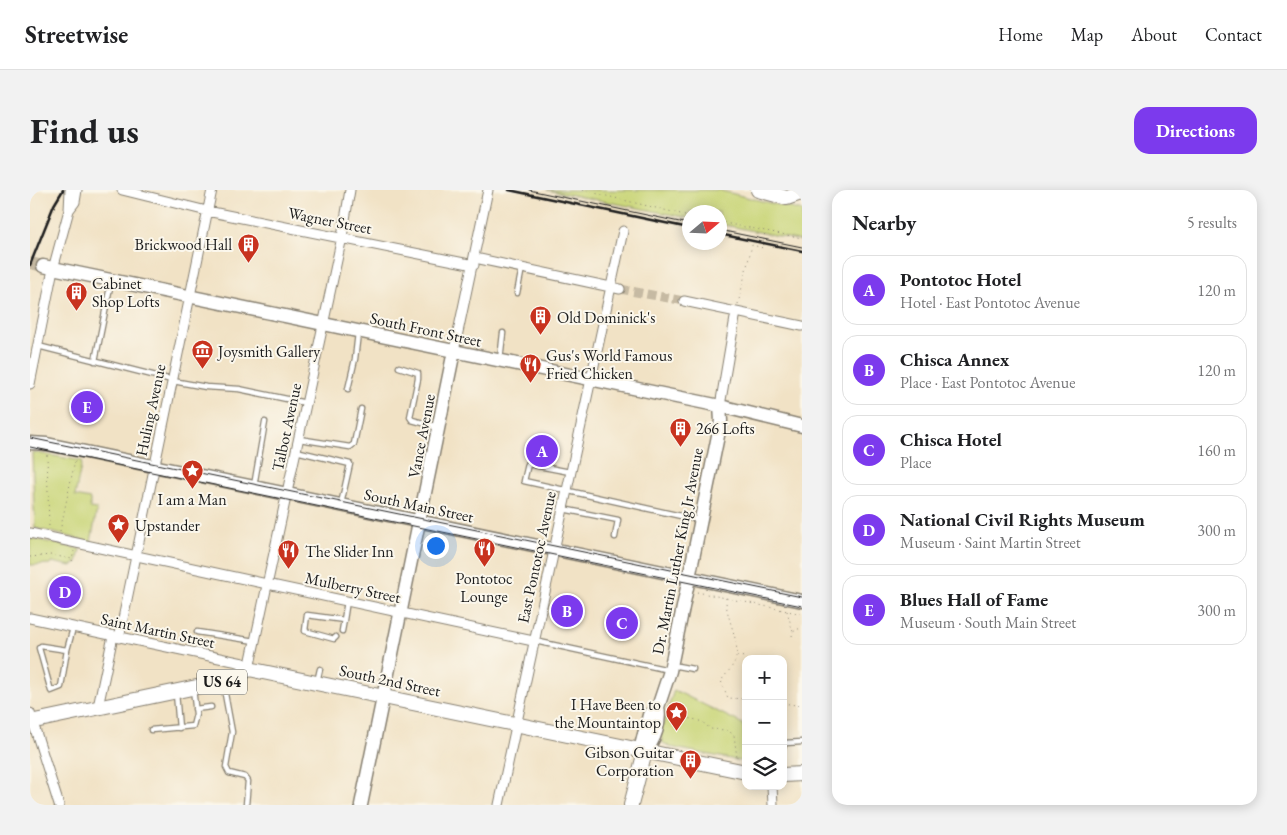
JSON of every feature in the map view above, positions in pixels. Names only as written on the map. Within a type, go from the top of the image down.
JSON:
[{"type":"main road","points":[[758,190],[786,198],[800,192]]},
{"type":"main road","name":"South Front Street","points":[[48,268],[454,351],[589,381],[720,406],[802,426]]},
{"type":"main road","name":"Vance Avenue","points":[[362,805],[454,351]]},
{"type":"main road","name":"Dr. Martin Luther King Jr Avenue","points":[[631,805],[645,751],[642,742],[649,715],[663,710],[721,421],[720,406]]},
{"type":"main road","name":"South Main Street","points":[[30,442],[802,601]]},
{"type":"main road","name":"South 2nd Street","points":[[249,669],[742,771]]},
{"type":"main road","name":"US 64","points":[[31,719],[222,682],[230,680],[249,669]]},
{"type":"main road","points":[[787,775],[802,774]]},
{"type":"street","points":[[69,210],[70,190]]},
{"type":"street","points":[[30,384],[38,346],[48,268],[77,190]]},
{"type":"street","name":"Wagner Street","points":[[122,190],[207,211],[475,262],[522,268],[620,289]]},
{"type":"street","name":"Huling Avenue","points":[[98,707],[136,555],[212,190]]},
{"type":"street","name":"Talbot Avenue","points":[[249,669],[342,237],[350,190]]},
{"type":"street","name":"Vance Avenue","points":[[454,351],[475,262],[488,190]]},
{"type":"street","name":"East Pontotoc Avenue","points":[[499,805],[622,231]]},
{"type":"street","points":[[684,301],[802,326]]},
{"type":"street","name":"Dr. Martin Luther King Jr Avenue","points":[[720,406],[736,312]]},
{"type":"street","name":"Mulberry Street","points":[[30,533],[533,641]]},
{"type":"street","name":"Saint Martin Street","points":[[30,618],[243,663],[249,669]]},
{"type":"street","points":[[31,719],[58,805]]},
{"type":"street","points":[[772,790],[773,805]]},
{"type":"lane","points":[[517,294],[522,268]]},
{"type":"lane","points":[[96,361],[111,280]]},
{"type":"lane","points":[[348,389],[355,359],[358,332]]},
{"type":"lane","points":[[500,361],[503,333]]},
{"type":"lane","points":[[38,346],[172,380],[206,387],[239,389],[306,403]]},
{"type":"lane","points":[[399,367],[418,373],[410,417],[412,420],[439,427]]},
{"type":"lane","points":[[299,439],[350,447],[354,444],[361,409]]},
{"type":"lane","points":[[253,487],[265,422]]},
{"type":"lane","points":[[296,451],[350,464],[340,505]]},
{"type":"lane","points":[[570,472],[528,464],[524,481],[701,521]]},
{"type":"lane","points":[[562,509],[618,520],[615,537]]},
{"type":"lane","points":[[342,631],[347,601]]},
{"type":"lane","points":[[336,637],[334,639],[305,631],[307,615],[344,620]]},
{"type":"lane","points":[[67,650],[39,647],[51,691],[61,687],[73,628]]},
{"type":"lane","points":[[197,632],[255,641]]},
{"type":"lane","points":[[322,642],[323,636]]},
{"type":"lane","name":"Mulberry Street","points":[[533,641],[671,668],[693,668]]},
{"type":"lane","points":[[316,683],[320,669]]},
{"type":"lane","points":[[222,682],[232,732],[226,767],[229,773],[245,777],[248,781],[246,805]]},
{"type":"lane","points":[[151,730],[193,726],[195,709],[193,688]]},
{"type":"lane","points":[[176,691],[179,728]]},
{"type":"lane","points":[[195,709],[211,707]]},
{"type":"lane","points":[[784,745],[785,743],[802,742]]},
{"type":"path","points":[[582,190],[682,214]]},
{"type":"path","points":[[727,223],[802,238]]},
{"type":"path","points":[[748,232],[749,227]]},
{"type":"path","points":[[736,312],[752,245],[763,248],[765,231]]},
{"type":"path","points":[[47,444],[49,536]]},
{"type":"path","points":[[59,539],[78,451]]},
{"type":"path","points":[[74,564],[72,559],[76,543]]},
{"type":"path","points":[[30,557],[51,555],[72,559]]},
{"type":"path","points":[[696,592],[802,614]]},
{"type":"path","points":[[726,598],[726,608],[737,651],[735,662],[721,681],[728,698],[742,699]]},
{"type":"path","points":[[787,611],[793,632],[792,636]]},
{"type":"path","points":[[793,632],[802,627]]},
{"type":"path","points":[[736,656],[742,657]]},
{"type":"path","points":[[787,704],[802,706]]},
{"type":"path","points":[[663,710],[680,718],[693,718],[706,724],[710,729],[727,730],[734,735],[737,758]]},
{"type":"green space","points":[[547,190],[718,190],[802,211],[802,241],[727,225],[727,205],[682,205],[682,217]]},
{"type":"green space","points":[[32,452],[82,461],[75,496],[90,499],[90,508],[97,509],[91,542],[35,528]]},
{"type":"green space","points":[[30,538],[80,549],[77,563],[71,566],[52,562],[51,564],[30,565]]},
{"type":"green space","points":[[674,690],[742,724],[742,761],[670,747],[662,742],[660,733]]},
{"type":"tunnel","points":[[30,263],[43,266]]},
{"type":"tunnel","points":[[620,289],[684,301]]},
{"type":"tram line","points":[[529,190],[682,223]]},
{"type":"tram line","points":[[727,232],[802,247]]},
{"type":"tram line","points":[[30,438],[802,597]]},
{"type":"tram line","points":[[30,447],[802,606]]},
{"type":"railway","points":[[30,265],[54,205],[63,190]]},
{"type":"railway","points":[[509,190],[682,227]]},
{"type":"railway","points":[[727,236],[802,251]]},
{"type":"place","name":"Brickwood Hall","points":[[248,263]]},
{"type":"place","name":"Cabinet Shop Lofts","points":[[76,311]]},
{"type":"place","name":"Old Dominick's","points":[[541,336]]},
{"type":"place","name":"Joysmith Gallery","points":[[202,370]]},
{"type":"place","name":"Gus's World Famous Fried Chicken","points":[[530,383]]},
{"type":"place","name":"Blues Hall of Fame","points":[[87,407]]},
{"type":"place","name":"266 Lofts","points":[[680,447]]},
{"type":"place","name":"Pontotoc Hotel","points":[[542,451]]},
{"type":"place","name":"I am a Man","points":[[192,489]]},
{"type":"place","name":"Upstander","points":[[119,544]]},
{"type":"place","name":"Pontotoc Lounge","points":[[484,568]]},
{"type":"place","name":"The Slider Inn","points":[[289,570]]},
{"type":"place","name":"National Civil Rights Museum","points":[[65,592]]},
{"type":"place","name":"Chisca Annex","points":[[567,611]]},
{"type":"place","name":"Chisca Hotel","points":[[622,623]]},
{"type":"place","name":"I Have Been to the Mountaintop","points":[[677,732]]},
{"type":"place","name":"Gibson Guitar Corporation","points":[[690,780]]}]
